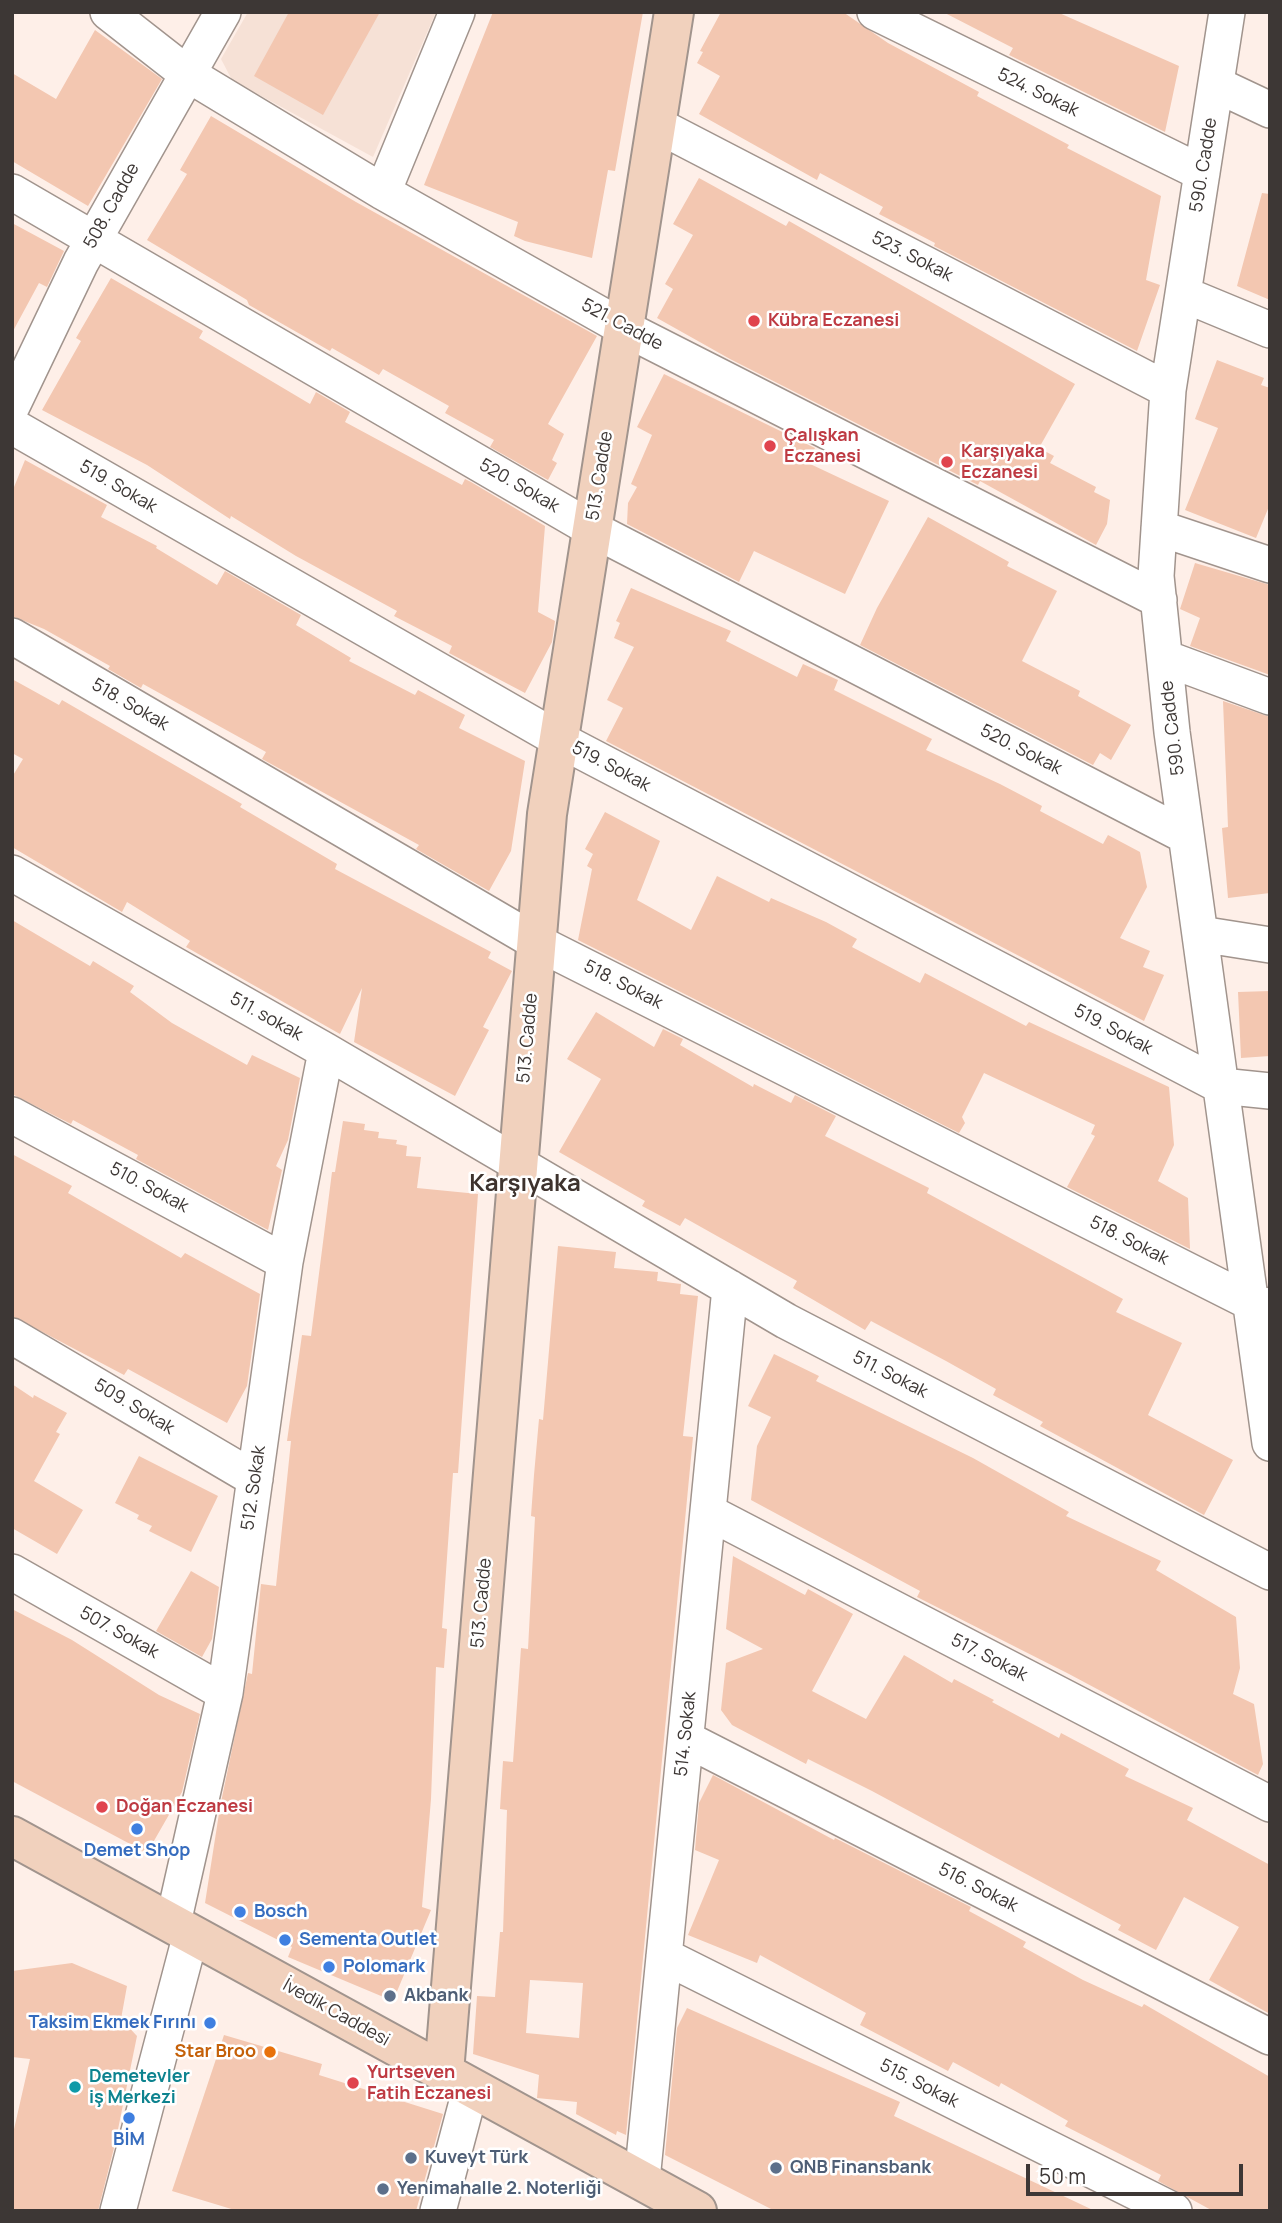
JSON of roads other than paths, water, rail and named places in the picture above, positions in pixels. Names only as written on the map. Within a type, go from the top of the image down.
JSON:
[{"type":"street","name":"521. Cadde","points":[[108,12],[186,73],[383,192],[624,328],[1158,600]]},
{"type":"street","name":"508. Cadde","points":[[12,406],[94,240],[222,12]]},
{"type":"street","points":[[383,192],[457,12]]},
{"type":"street","name":"513. Cadde","points":[[457,2079],[518,1165],[547,814],[674,12]]},
{"type":"street","name":"524. Sokak","points":[[874,12],[1202,173]]},
{"type":"street","name":"590. Cadde","points":[[1227,12],[1168,390],[1159,528],[1158,600],[1186,836],[1221,1087],[1260,1304],[1270,1443]]},
{"type":"street","points":[[1217,85],[1270,110]]},
{"type":"street","name":"523. Sokak","points":[[657,125],[1168,390]]},
{"type":"street","name":"520. Sokak","points":[[12,192],[592,529],[1186,836]]},
{"type":"street","points":[[1184,294],[1270,330]]},
{"type":"street","name":"519. Sokak","points":[[12,426],[558,739],[1221,1087]]},
{"type":"street","points":[[1159,528],[1270,565]]},
{"type":"street","name":"518. Sokak","points":[[12,636],[536,942],[1260,1304]]},
{"type":"street","points":[[1164,658],[1270,697]]},
{"type":"street","name":"511. sokak","points":[[12,873],[326,1051],[518,1165]]},
{"type":"street","points":[[1200,934],[1270,945]]},
{"type":"street","name":"512. Sokak","points":[[118,2211],[182,1928],[225,1693],[285,1262],[326,1051]]},
{"type":"street","points":[[1221,1087],[1270,1091]]},
{"type":"street","name":"510. Sokak","points":[[12,1115],[285,1262]]},
{"type":"street","name":"511. Sokak","points":[[518,1165],[786,1321],[1270,1572]]},
{"type":"street","name":"514. Sokak","points":[[642,2180],[730,1288]]},
{"type":"street","name":"509. Sokak","points":[[12,1336],[255,1479]]},
{"type":"street","name":"517. Sokak","points":[[708,1513],[1270,1804]]},
{"type":"street","name":"507. Sokak","points":[[12,1573],[225,1693]]},
{"type":"street","name":"516. Sokak","points":[[686,1740],[1270,2037]]},
{"type":"street","name":"İvedik Caddesi","points":[[12,1836],[697,2211]]},
{"type":"street","name":"515. Sokak","points":[[664,1956],[1174,2211]]},
{"type":"street","points":[[438,2211],[457,2079]]},
{"type":"place","name":"Kübra Eczanesi","points":[[754,321]]},
{"type":"place","name":"Çalışkan Eczanesi","points":[[770,446]]},
{"type":"place","name":"Karşıyaka Eczanesi","points":[[947,462]]},
{"type":"place","name":"Doğan Eczanesi","points":[[102,1807]]},
{"type":"place","name":"Demet Shop","points":[[137,1829]]},
{"type":"place","name":"Bosch","points":[[240,1912]]},
{"type":"place","name":"Sementa Outlet","points":[[285,1940]]},
{"type":"place","name":"Polomark","points":[[329,1967]]},
{"type":"place","name":"Akbank","points":[[390,1996]]},
{"type":"place","name":"Taksim Ekmek Fırını","points":[[210,2023]]},
{"type":"place","name":"Star Broo","points":[[270,2052]]},
{"type":"place","name":"Yurtseven Fatih Eczanesi","points":[[353,2083]]},
{"type":"place","name":"Demetevler iş Merkezi","points":[[75,2087]]},
{"type":"place","name":"BİM","points":[[129,2118]]},
{"type":"place","name":"Kuveyt Türk","points":[[411,2158]]},
{"type":"place","name":"QNB Finansbank","points":[[776,2168]]},
{"type":"place","name":"Yenimahalle 2. Noterliği","points":[[383,2189]]},
{"type":"district","name":"Karşıyaka","points":[[525,1184]]}]
